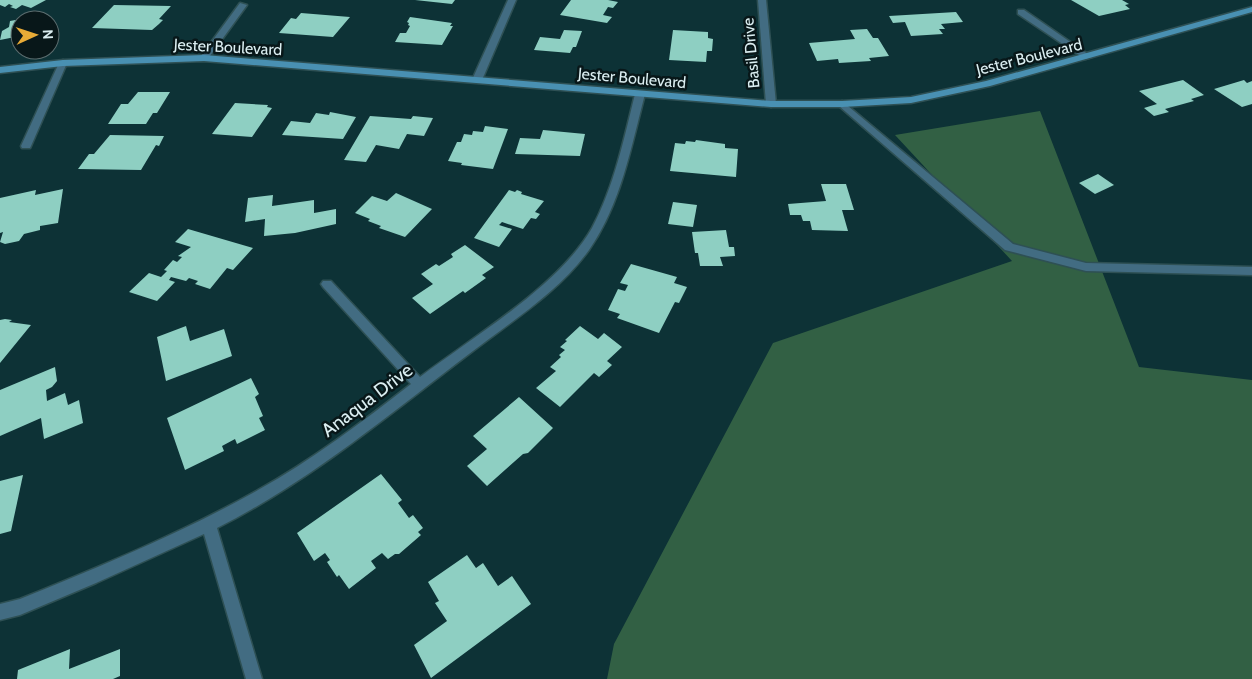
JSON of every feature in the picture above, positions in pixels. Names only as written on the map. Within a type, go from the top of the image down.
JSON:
[{"type":"street","points":[[477,80],[512,0]]},
{"type":"street","name":"Basil Drive","points":[[762,0],[771,104]]},
{"type":"street","points":[[204,58],[243,6]]},
{"type":"street","name":"Jester Boulevard","points":[[0,70],[63,63],[204,58],[771,104],[842,104],[910,100],[987,84],[1088,57],[1252,8]]},
{"type":"street","points":[[1021,12],[1088,57]]},
{"type":"street","points":[[26,146],[63,63]]},
{"type":"street","name":"Anaqua Drive","points":[[0,612],[20,607],[209,525],[297,476],[358,432],[533,298],[568,266],[595,232],[614,188],[640,94]]},
{"type":"street","points":[[842,104],[1009,247],[1086,267],[1252,271]]},
{"type":"street","points":[[327,284],[419,384]]},
{"type":"street","points":[[209,525],[254,679]]},
{"type":"green space","points":[[1040,111],[1139,367],[1252,380],[1252,679],[607,679],[614,644],[773,343],[1012,261],[895,135]]},
{"type":"building","points":[[0,0],[46,0],[31,8],[22,5],[16,9],[10,7],[13,6],[9,4],[5,7],[0,5]]},
{"type":"building","points":[[415,0],[455,0],[452,4]]},
{"type":"building","points":[[571,0],[608,0],[618,2],[613,8],[608,7],[603,15],[612,17],[607,23],[560,15]]},
{"type":"building","points":[[1071,0],[1122,0],[1129,4],[1125,5],[1130,9],[1099,16]]},
{"type":"building","points":[[114,5],[171,6],[159,19],[163,20],[152,30],[92,28]]},
{"type":"building","points":[[956,12],[963,22],[941,24],[945,29],[939,29],[943,34],[911,36],[905,22],[893,23],[889,16]]},
{"type":"building","points":[[301,13],[350,17],[333,37],[279,33],[291,18],[296,19]]},
{"type":"building","points":[[410,17],[452,23],[450,26],[453,26],[442,45],[395,42],[400,33],[406,33],[410,26],[407,22]]},
{"type":"building","points":[[10,21],[10,38],[0,40],[2,31],[9,27]]},
{"type":"building","points":[[867,29],[873,38],[878,38],[889,56],[869,58],[871,61],[839,63],[838,59],[817,61],[809,43],[855,39],[850,30]]},
{"type":"building","points":[[564,30],[582,31],[576,47],[573,47],[570,53],[534,50],[540,37],[560,39]]},
{"type":"building","points":[[673,30],[708,32],[708,38],[713,39],[712,51],[707,51],[706,62],[669,60]]},
{"type":"building","points":[[1183,80],[1204,95],[1191,99],[1194,101],[1165,109],[1169,112],[1154,116],[1144,108],[1157,104],[1139,91]]},
{"type":"building","points":[[1244,80],[1247,83],[1252,81],[1252,104],[1242,107],[1214,89]]},
{"type":"building","points":[[138,92],[170,92],[157,113],[153,113],[146,124],[108,124],[121,104],[128,104]]},
{"type":"building","points":[[235,103],[268,105],[267,107],[272,108],[252,137],[212,134]]},
{"type":"building","points":[[330,112],[356,117],[343,139],[282,135],[291,121],[310,123],[316,113],[329,115]]},
{"type":"building","points":[[370,116],[411,119],[413,116],[433,118],[424,136],[407,134],[399,149],[376,145],[366,162],[344,160]]},
{"type":"building","points":[[485,126],[508,129],[493,169],[461,165],[462,163],[448,161],[457,142],[461,142],[464,134],[472,135],[473,131],[483,132]]},
{"type":"building","points":[[543,130],[585,134],[580,156],[515,154],[520,138],[540,139]]},
{"type":"building","points":[[110,135],[164,136],[159,146],[156,145],[141,170],[78,169],[89,154],[94,154]]},
{"type":"building","points":[[696,140],[725,144],[725,148],[738,149],[736,177],[670,171],[675,143],[685,144],[686,141],[695,142]]},
{"type":"building","points":[[1098,174],[1114,185],[1095,194],[1079,183]]},
{"type":"building","points":[[821,184],[846,184],[854,210],[842,210],[848,231],[812,230],[810,221],[803,221],[801,215],[790,215],[788,204],[826,201]]},
{"type":"building","points":[[63,189],[58,223],[40,226],[40,230],[24,234],[19,241],[5,244],[0,242],[3,232],[0,233],[0,198],[36,190],[35,195]]},
{"type":"building","points":[[509,190],[515,192],[517,190],[522,192],[521,194],[544,201],[535,212],[540,214],[536,219],[531,218],[523,229],[502,222],[499,225],[512,229],[499,247],[474,238]]},
{"type":"building","points":[[396,193],[432,209],[405,237],[379,228],[381,226],[368,221],[370,219],[355,213],[372,196],[387,201]]},
{"type":"building","points":[[273,195],[272,206],[314,200],[314,213],[336,209],[336,224],[295,233],[264,236],[265,219],[245,222],[248,198]]},
{"type":"building","points":[[673,202],[697,205],[693,227],[668,224]]},
{"type":"building","points":[[188,229],[253,248],[233,270],[227,268],[210,289],[195,284],[198,281],[189,278],[186,281],[171,277],[169,280],[175,282],[157,301],[129,292],[149,273],[161,277],[167,271],[164,270],[173,260],[177,262],[182,257],[178,256],[191,247],[175,242]]},
{"type":"building","points":[[726,230],[729,247],[734,247],[735,256],[720,257],[723,266],[700,266],[698,253],[695,253],[692,232]]},
{"type":"building","points":[[465,245],[494,267],[482,275],[486,278],[465,293],[463,291],[430,314],[412,298],[433,284],[421,274],[436,264],[439,266],[453,257],[451,254]]},
{"type":"building","points":[[631,264],[677,277],[674,283],[687,287],[679,303],[675,302],[659,333],[617,318],[620,314],[608,310],[618,289],[625,291],[628,285],[620,283]]},
{"type":"building","points":[[0,320],[12,320],[9,322],[31,325],[0,363]]},
{"type":"building","points":[[186,326],[190,341],[224,329],[232,356],[166,381],[157,337]]},
{"type":"building","points":[[580,326],[598,339],[604,333],[622,347],[607,361],[612,365],[599,377],[594,373],[560,407],[536,388],[556,371],[550,367],[561,357],[559,355],[565,350],[560,347]]},
{"type":"building","points":[[55,367],[57,381],[46,390],[47,401],[65,393],[68,405],[79,400],[83,423],[44,439],[41,418],[0,436],[0,390]]},
{"type":"building","points":[[251,378],[259,394],[255,397],[263,416],[259,418],[265,430],[237,444],[235,439],[222,446],[224,451],[185,470],[167,418]]},
{"type":"building","points":[[519,397],[553,428],[528,453],[523,454],[487,486],[467,466],[487,449],[473,436]]},
{"type":"building","points":[[381,474],[402,500],[398,503],[409,518],[413,515],[423,528],[418,532],[421,535],[399,554],[395,554],[388,559],[382,553],[371,561],[376,568],[349,589],[339,575],[337,577],[327,562],[330,560],[325,553],[314,561],[297,533]]},
{"type":"building","points":[[23,475],[11,531],[0,534],[0,481]]},
{"type":"building","points":[[467,555],[476,568],[483,563],[498,586],[512,576],[531,604],[431,678],[414,645],[447,621],[435,603],[439,601],[428,582]]},
{"type":"building","points":[[70,649],[69,669],[120,649],[120,676],[113,679],[17,679],[18,670]]}]
